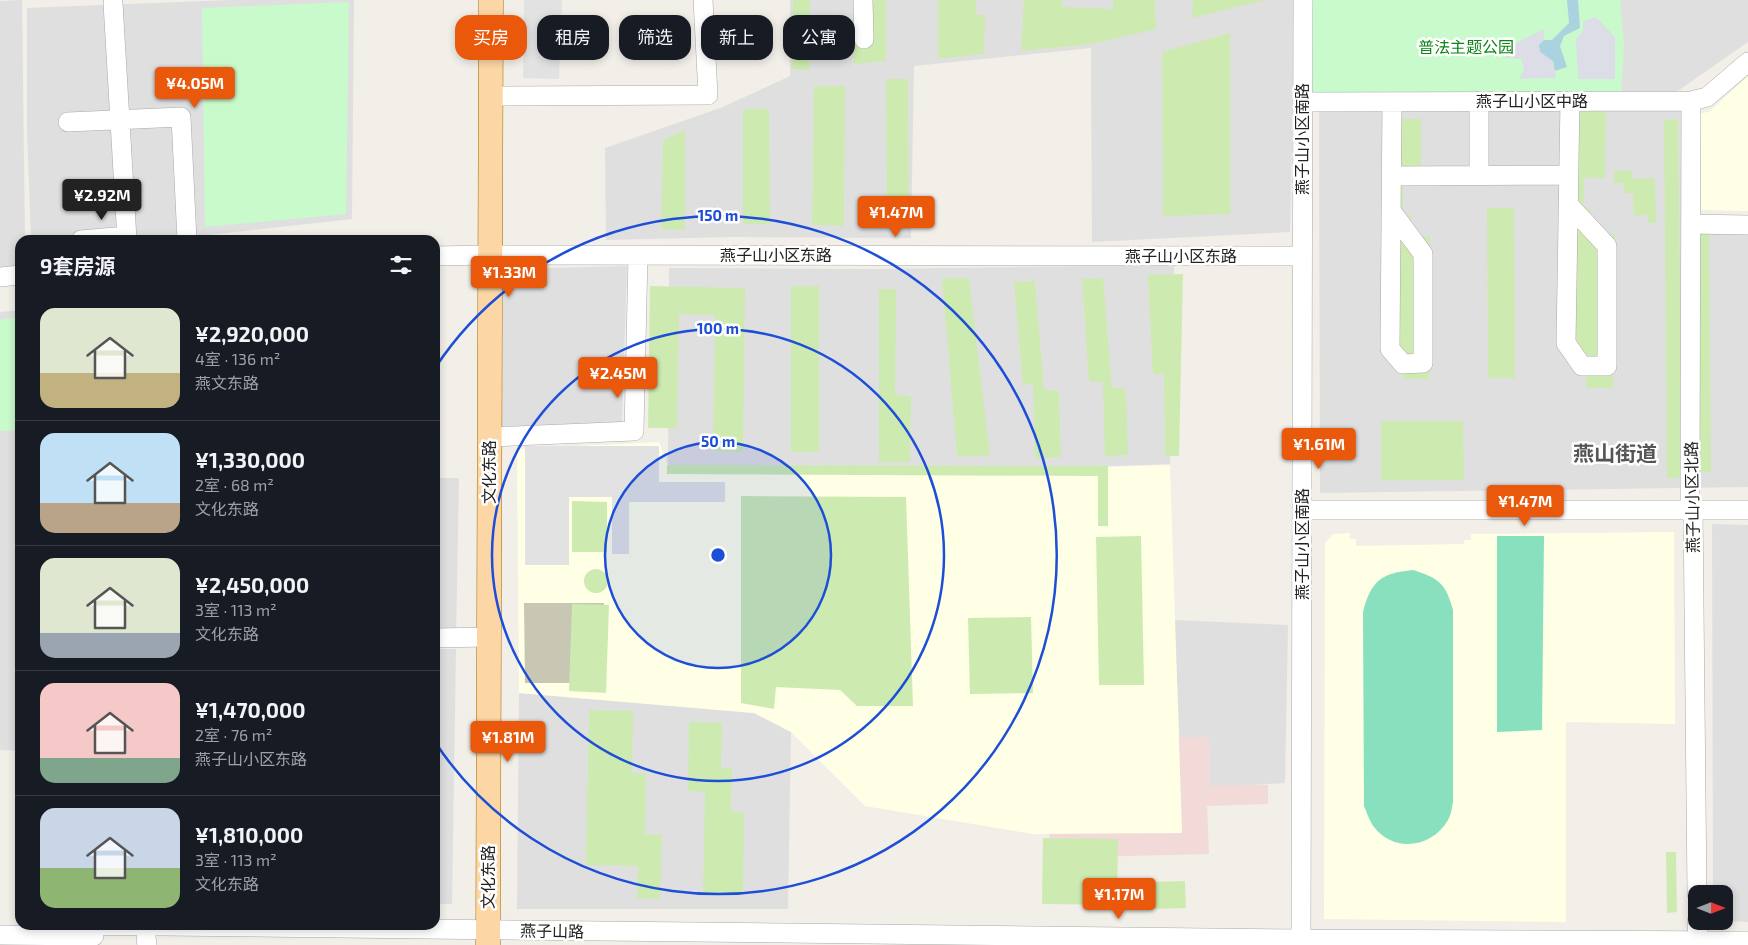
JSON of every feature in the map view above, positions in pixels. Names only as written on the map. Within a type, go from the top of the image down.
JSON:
[{"type":"main road","name":"文化东路","points":[[488,939],[490,0]]},
{"type":"street","points":[[490,96],[708,95],[703,0]]},
{"type":"street","points":[[863,0],[864,38]]},
{"type":"street","name":"燕子山小区南路","points":[[1301,942],[1302,0]]},
{"type":"street","points":[[113,3],[127,235]]},
{"type":"street","name":"燕子山小区中路","points":[[1302,102],[1691,101],[1707,96],[1748,62]]},
{"type":"street","points":[[1479,101],[1479,175]]},
{"type":"street","points":[[1568,204],[1607,246],[1606,366],[1582,366],[1566,343],[1568,204],[1570,101]]},
{"type":"street","name":"燕子山小区北路","points":[[1691,101],[1690,498],[1692,510],[1697,885]]},
{"type":"street","points":[[1392,102],[1390,349],[1403,364],[1423,364],[1423,254],[1392,212]]},
{"type":"street","points":[[68,122],[120,122],[181,117],[187,235]]},
{"type":"street","points":[[1392,176],[1569,174]]},
{"type":"street","points":[[1691,224],[1748,225]]},
{"type":"street","name":"燕子山小区东路","points":[[440,256],[490,254],[1302,256]]},
{"type":"street","points":[[489,437],[634,430],[638,255]]},
{"type":"street","points":[[0,278],[15,276]]},
{"type":"street","points":[[1302,510],[1748,510]]},
{"type":"street","points":[[440,638],[488,637]]},
{"type":"street","points":[[0,924],[15,924]]},
{"type":"street","name":"燕子山路","points":[[0,935],[1301,942],[1698,935],[1748,941]]},
{"type":"street","name":"燕子山路","points":[[76,935],[146,941],[488,939],[927,945]]},
{"type":"shaded area","points":[[22,0],[25,235],[15,235],[15,270],[0,272],[0,1]]},
{"type":"shaded area","points":[[231,0],[354,0],[352,219],[208,235],[31,235],[27,130],[27,8]]},
{"type":"shaded area","points":[[524,0],[562,0],[561,15],[537,15],[537,60],[560,60],[559,79],[523,78],[523,60],[527,60],[527,15],[524,15]]},
{"type":"shaded area","points":[[790,0],[1295,0],[1290,232],[1092,242],[1091,48],[914,66],[911,238],[732,237],[606,240],[605,148],[723,107],[790,76],[790,60],[855,60],[855,15],[790,15]]},
{"type":"shaded area","name":"普法主题公园","points":[[1309,0],[1748,0],[1748,42],[1672,95],[1310,99]]},
{"type":"shaded area","points":[[1596,17],[1615,37],[1615,79],[1578,79],[1576,39],[1583,31],[1583,21]]},
{"type":"shaded area","points":[[1544,29],[1544,40],[1539,45],[1553,61],[1556,78],[1519,79],[1524,70],[1521,59],[1506,58],[1508,47]]},
{"type":"shaded area","points":[[1748,76],[1748,211],[1701,210],[1701,113],[1709,112]]},
{"type":"shaded area","points":[[1319,111],[1682,111],[1681,224],[1748,226],[1748,487],[1320,493]]},
{"type":"shaded area","points":[[1174,265],[1170,464],[978,471],[668,466],[669,268],[876,269]]},
{"type":"shaded area","points":[[627,266],[622,423],[502,428],[503,269]]},
{"type":"shaded area","points":[[15,310],[15,751],[0,750],[0,312]]},
{"type":"shaded area","points":[[659,442],[668,466],[978,471],[1170,465],[1182,833],[1033,834],[865,806],[791,732],[754,713],[519,693],[517,449]]},
{"type":"shaded area","points":[[525,446],[659,446],[659,482],[725,482],[725,502],[629,502],[629,554],[612,554],[612,497],[569,497],[569,565],[525,565]]},
{"type":"shaded area","points":[[440,478],[459,478],[456,640],[440,640]]},
{"type":"shaded area","points":[[1712,524],[1748,525],[1748,922],[1733,921],[1733,885],[1713,885]]},
{"type":"shaded area","points":[[1674,532],[1675,724],[1566,722],[1566,922],[1324,919],[1325,543],[1333,534],[1350,533],[1350,539],[1356,539],[1356,546],[1463,544],[1465,540],[1471,540],[1471,534]]},
{"type":"shaded area","points":[[524,603],[604,603],[602,683],[525,683]]},
{"type":"shaded area","points":[[1174,620],[1288,625],[1285,783],[1180,790]]},
{"type":"shaded area","points":[[440,649],[456,649],[452,904],[440,904]]},
{"type":"shaded area","points":[[519,693],[754,713],[791,732],[788,909],[517,909]]},
{"type":"shaded area","points":[[1209,737],[1210,786],[1268,785],[1268,804],[1207,806],[1209,854],[1050,858],[1047,742]]},
{"type":"green space","points":[[793,0],[810,0],[810,15],[793,15]]},
{"type":"green space","points":[[854,0],[886,0],[886,61],[854,64]]},
{"type":"green space","points":[[938,0],[976,0],[976,15],[985,15],[984,54],[938,59]]},
{"type":"green space","points":[[1024,0],[1062,0],[1062,7],[1113,9],[1113,0],[1155,0],[1156,29],[1092,44],[1021,51]]},
{"type":"green space","points":[[1193,0],[1265,0],[1192,18]]},
{"type":"green space","name":"普法主题公园","points":[[1312,0],[1620,0],[1624,46],[1621,93],[1314,94],[1309,63]]},
{"type":"green space","points":[[349,2],[346,214],[205,227],[202,8]]},
{"type":"green space","points":[[1230,33],[1230,214],[1163,216],[1162,52]]},
{"type":"green space","points":[[792,60],[809,60],[809,70],[792,69]]},
{"type":"green space","points":[[886,79],[908,79],[909,229],[887,229]]},
{"type":"green space","points":[[814,86],[845,86],[844,226],[812,225]]},
{"type":"green space","points":[[743,109],[769,109],[770,224],[743,224]]},
{"type":"green space","points":[[1570,109],[1606,109],[1605,178],[1584,178],[1583,208],[1591,209],[1591,233],[1615,234],[1613,388],[1586,388],[1586,372],[1574,371]]},
{"type":"green space","points":[[1392,119],[1421,119],[1421,180],[1403,180],[1403,215],[1411,215],[1411,237],[1430,237],[1429,379],[1403,379],[1403,350],[1390,349]]},
{"type":"green space","points":[[1678,119],[1682,478],[1667,478],[1664,120]]},
{"type":"green space","points":[[685,130],[685,230],[661,229],[663,140]]},
{"type":"green space","points":[[1614,171],[1632,171],[1632,179],[1655,178],[1656,223],[1648,223],[1648,215],[1634,216],[1633,193],[1624,193],[1623,183],[1614,183]]},
{"type":"green space","points":[[1487,208],[1514,208],[1515,378],[1488,378]]},
{"type":"green space","points":[[1695,232],[1709,232],[1711,472],[1697,472]]},
{"type":"green space","points":[[1183,274],[1179,456],[1165,456],[1164,374],[1153,374],[1148,275]]},
{"type":"green space","points":[[942,278],[969,278],[990,456],[957,456]]},
{"type":"green space","points":[[1103,278],[1112,388],[1126,389],[1128,455],[1105,456],[1103,382],[1089,381],[1082,279]]},
{"type":"green space","points":[[1035,281],[1044,390],[1059,391],[1061,457],[1035,459],[1033,384],[1023,385],[1014,282]]},
{"type":"green space","points":[[650,286],[745,288],[743,452],[713,451],[715,315],[679,314],[677,428],[648,428]]},
{"type":"green space","points":[[791,286],[819,286],[819,452],[791,452]]},
{"type":"green space","points":[[879,289],[896,289],[895,395],[911,396],[910,462],[879,462]]},
{"type":"green space","points":[[15,318],[15,430],[0,431],[0,320]]},
{"type":"green space","points":[[1381,421],[1463,421],[1464,480],[1381,480]]},
{"type":"green space","points":[[667,465],[1108,466],[1108,526],[1098,526],[1098,476],[667,474]]},
{"type":"green space","points":[[741,496],[906,497],[913,706],[857,706],[840,690],[776,687],[774,709],[741,703]]},
{"type":"green space","points":[[572,501],[607,502],[607,552],[572,552]]},
{"type":"green space","points":[[1141,536],[1144,685],[1099,685],[1096,537]]},
{"type":"green space","points":[[1497,536],[1544,536],[1542,730],[1497,732]]},
{"type":"green space","points":[[596,569],[605,572],[608,581],[605,590],[596,593],[587,590],[584,581],[587,572]]},
{"type":"green space","points":[[1413,570],[1429,576],[1440,583],[1447,594],[1453,610],[1453,802],[1448,820],[1432,837],[1412,844],[1402,844],[1382,835],[1373,825],[1364,806],[1363,612],[1370,593],[1379,580],[1393,573]]},
{"type":"green space","points":[[572,604],[609,605],[606,693],[569,691]]},
{"type":"green space","points":[[1031,617],[1033,693],[970,694],[968,618]]},
{"type":"green space","points":[[589,710],[633,711],[632,773],[646,773],[645,834],[662,835],[660,899],[637,898],[638,866],[586,865]]},
{"type":"green space","points":[[689,722],[722,723],[721,768],[732,768],[731,812],[744,813],[743,895],[703,895],[705,792],[688,791]]},
{"type":"green space","points":[[1043,838],[1118,839],[1117,905],[1042,904]]},
{"type":"green space","points":[[1666,852],[1676,852],[1677,912],[1667,913]]},
{"type":"green space","points":[[1185,881],[1186,908],[1151,909],[1151,882]]},
{"type":"water","points":[[1567,0],[1578,0],[1580,28],[1564,36],[1560,46],[1567,67],[1555,71],[1553,61],[1540,52],[1539,45],[1544,40],[1552,40],[1569,23]]},
{"type":"district","name":"燕山街道","points":[[1615,454]]}]
